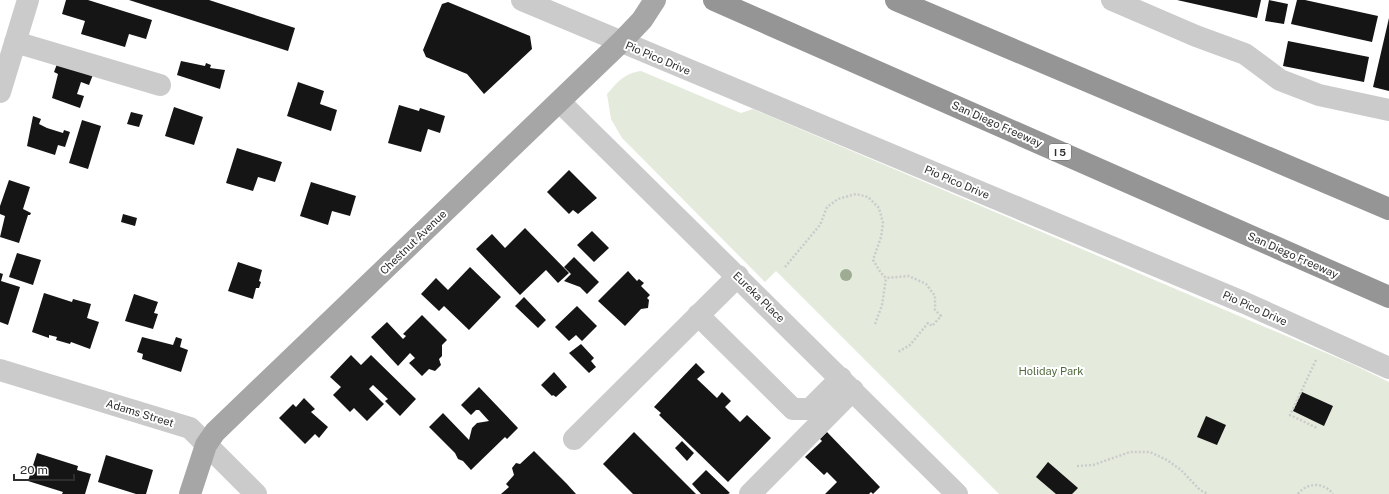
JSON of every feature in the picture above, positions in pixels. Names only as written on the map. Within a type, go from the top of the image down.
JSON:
[{"type":"highway","points":[[896,0],[1388,209]]},
{"type":"highway","name":"San Diego Freeway","points":[[722,3],[1389,297]]},
{"type":"main road","name":"Chestnut Avenue","points":[[190,494],[206,445],[214,432],[560,102],[642,20],[655,0]]},
{"type":"street","points":[[0,92],[28,0]]},
{"type":"street","name":"Pio Pico Drive","points":[[522,0],[1245,303],[1389,368]]},
{"type":"street","points":[[1112,0],[1196,36],[1245,54],[1280,80],[1319,95],[1389,110]]},
{"type":"street","points":[[15,42],[160,85]]},
{"type":"street","name":"Eureka Place","points":[[560,102],[738,276],[957,494]]},
{"type":"street","points":[[574,439],[738,276]]},
{"type":"street","points":[[698,315],[793,409],[810,409],[847,384]]},
{"type":"street","name":"Adams Street","points":[[0,370],[190,428],[256,494]]},
{"type":"street","points":[[750,494],[847,384]]},
{"type":"path","points":[[785,267],[820,225],[827,207],[838,199],[856,194],[868,197],[879,208],[883,223],[873,260],[881,274],[886,278],[909,276],[926,284],[935,296],[935,310],[941,316],[932,326],[928,323],[910,345],[898,352]]},
{"type":"path","points":[[875,324],[882,305],[886,278]]},
{"type":"path","points":[[1316,360],[1290,415],[1317,428]]},
{"type":"path","points":[[1077,466],[1093,465],[1130,452],[1150,452],[1167,460],[1181,470],[1200,490],[1208,494]]},
{"type":"path","points":[[1298,494],[1307,486],[1314,484],[1327,488],[1333,494]]},
{"type":"green space","name":"Holiday Park","points":[[641,71],[741,113],[753,109],[1352,364],[1389,382],[1389,494],[999,494],[776,271],[765,282],[622,138],[611,119],[607,94],[625,76]]},
{"type":"building","points":[[66,0],[88,0],[152,20],[146,39],[129,34],[125,47],[81,34],[85,21],[62,14]]},
{"type":"building","points":[[129,0],[209,0],[295,28],[288,51]]},
{"type":"building","points":[[1177,0],[1261,0],[1257,18]]},
{"type":"building","points":[[1269,0],[1288,4],[1284,24],[1265,21]]},
{"type":"building","points":[[1297,0],[1305,0],[1378,16],[1372,42],[1291,24]]},
{"type":"building","points":[[448,2],[530,36],[532,49],[484,94],[467,74],[426,57],[423,50],[442,4]]},
{"type":"building","points":[[1389,18],[1389,91],[1373,87]]},
{"type":"building","points":[[1288,41],[1369,57],[1364,82],[1283,66]]},
{"type":"building","points":[[181,61],[205,66],[206,63],[211,65],[210,68],[225,70],[220,89],[177,75]]},
{"type":"building","points":[[57,64],[94,72],[89,85],[81,82],[77,94],[84,96],[80,108],[52,98],[58,74],[54,72]]},
{"type":"building","points":[[298,82],[324,91],[320,104],[337,110],[331,131],[287,116]]},
{"type":"building","points":[[399,105],[419,111],[420,108],[445,116],[440,133],[428,129],[421,152],[388,143]]},
{"type":"building","points":[[174,107],[203,117],[194,145],[165,136]]},
{"type":"building","points":[[131,112],[143,115],[139,127],[127,124]]},
{"type":"building","points":[[33,116],[41,119],[39,124],[47,128],[63,133],[64,130],[70,132],[65,147],[58,145],[55,155],[27,146]]},
{"type":"building","points":[[82,120],[101,126],[88,169],[69,163]]},
{"type":"building","points":[[237,148],[282,162],[275,182],[258,177],[253,191],[226,183]]},
{"type":"building","points":[[569,170],[597,198],[578,214],[573,210],[569,214],[547,192]]},
{"type":"building","points":[[9,180],[30,187],[23,209],[31,213],[28,215],[19,243],[0,237],[5,216],[0,214],[0,206]]},
{"type":"building","points":[[311,182],[356,196],[350,216],[332,211],[328,225],[300,216]]},
{"type":"building","points":[[123,214],[137,218],[135,226],[121,222]]},
{"type":"building","points":[[525,228],[569,273],[558,283],[546,270],[520,295],[476,249],[492,234],[505,248]]},
{"type":"building","points":[[592,231],[609,248],[594,262],[577,245]]},
{"type":"building","points":[[17,253],[41,260],[33,285],[9,277]]},
{"type":"building","points":[[574,257],[599,282],[587,294],[580,287],[564,281],[571,274],[564,267]]},
{"type":"building","points":[[238,262],[262,270],[259,281],[261,282],[259,288],[256,288],[253,299],[228,291]]},
{"type":"building","points":[[470,267],[501,297],[469,330],[444,306],[439,311],[421,294],[436,278],[448,290]]},
{"type":"building","points":[[628,271],[637,281],[639,279],[644,283],[641,286],[650,295],[647,298],[649,300],[648,308],[641,309],[625,326],[598,301]]},
{"type":"building","points":[[0,273],[3,274],[1,281],[20,287],[8,325],[0,322]]},
{"type":"building","points":[[44,293],[72,302],[73,299],[91,304],[87,318],[99,322],[90,349],[71,342],[70,344],[56,340],[57,337],[49,335],[49,338],[32,332]]},
{"type":"building","points":[[134,294],[158,302],[154,313],[158,314],[153,329],[125,321]]},
{"type":"building","points":[[524,297],[546,320],[538,328],[515,306]]},
{"type":"building","points":[[577,306],[597,326],[582,341],[576,335],[569,341],[555,327]]},
{"type":"building","points":[[422,315],[447,340],[442,345],[442,356],[439,359],[441,365],[435,371],[429,369],[422,376],[409,363],[415,358],[410,353],[398,366],[371,337],[387,322],[403,339],[406,336],[403,334]]},
{"type":"building","points":[[142,337],[173,345],[176,337],[182,339],[180,347],[188,350],[181,372],[142,359],[143,354],[137,352]]},
{"type":"building","points":[[581,344],[594,358],[591,361],[596,367],[589,373],[569,353]]},
{"type":"building","points":[[351,355],[361,365],[371,355],[416,399],[400,416],[385,401],[388,399],[373,385],[369,389],[384,404],[367,421],[354,408],[350,412],[333,395],[341,387],[330,377]]},
{"type":"building","points":[[696,363],[705,372],[697,379],[717,398],[722,392],[731,401],[725,407],[740,422],[747,415],[771,438],[728,482],[659,415],[661,413],[654,407]]},
{"type":"building","points":[[554,372],[567,387],[556,397],[553,395],[552,396],[541,385]]},
{"type":"building","points":[[479,387],[518,428],[507,439],[505,437],[471,470],[463,461],[458,459],[455,453],[429,427],[443,413],[469,440],[472,428],[477,423],[489,421],[479,410],[476,410],[471,415],[461,405]]},
{"type":"building","points":[[1302,392],[1333,406],[1324,426],[1293,411]]},
{"type":"building","points":[[304,398],[315,409],[311,412],[328,427],[319,438],[315,434],[305,444],[279,418],[293,404],[296,407]]},
{"type":"building","points":[[1206,416],[1226,425],[1217,445],[1197,437]]},
{"type":"building","points":[[634,432],[696,494],[633,494],[603,464]]},
{"type":"building","points":[[827,432],[880,487],[873,494],[871,492],[869,494],[825,494],[837,482],[827,472],[824,475],[805,457],[822,441],[820,439]]},
{"type":"building","points":[[682,441],[694,453],[687,461],[675,448]]},
{"type":"building","points":[[534,451],[576,494],[501,494],[509,487],[506,484],[514,475],[512,468],[516,463],[520,464]]},
{"type":"building","points":[[37,453],[78,466],[77,470],[91,474],[85,494],[62,494],[63,492],[28,481]]},
{"type":"building","points":[[106,455],[153,470],[146,494],[136,494],[98,482]]},
{"type":"building","points":[[1048,462],[1078,488],[1072,494],[1056,494],[1036,477]]},
{"type":"building","points":[[706,470],[730,493],[701,494],[692,484]]}]
